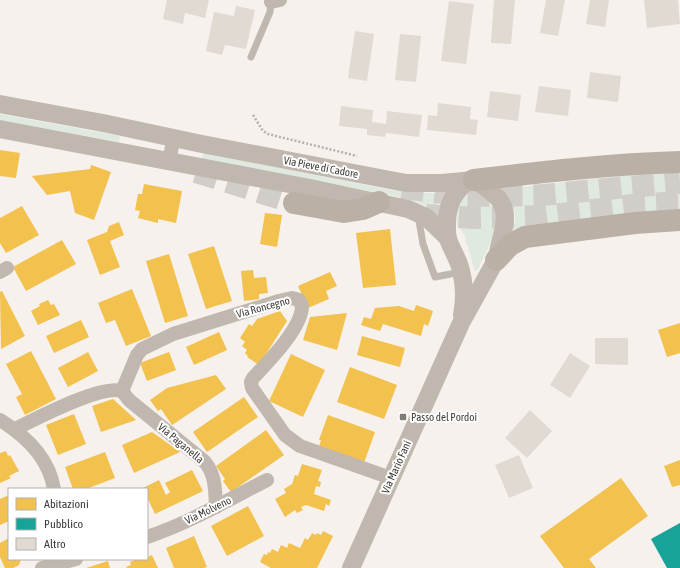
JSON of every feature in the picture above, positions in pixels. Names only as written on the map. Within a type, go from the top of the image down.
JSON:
[{"type":"highway","points":[[472,180],[597,167],[680,162]]},
{"type":"highway","points":[[294,203],[344,212],[363,208],[379,202]]},
{"type":"highway","points":[[496,260],[510,245],[525,237],[635,222],[680,220]]},
{"type":"street","name":"Via Pieve di Cadore","points":[[0,104],[406,183],[442,183],[472,180]]},
{"type":"street","name":"Via Pieve di Cadore","points":[[0,129],[310,188],[408,209],[418,213],[432,222],[448,238]]},
{"type":"street","points":[[169,161],[174,137]]},
{"type":"street","points":[[472,180],[494,195],[501,202],[504,211],[504,227],[496,260],[460,323],[465,295],[461,272],[448,238],[447,219],[452,198],[458,189],[472,180]]},
{"type":"street","points":[[461,272],[465,278],[472,283],[484,281]]},
{"type":"street","name":"Via Roncegno","points":[[122,391],[137,355],[142,349],[181,332],[279,301],[296,298],[300,301],[302,306],[298,318],[288,337],[253,378],[251,382],[252,388],[285,435],[292,441],[307,449],[391,478]]},
{"type":"street","name":"Via Mario Fani","points":[[351,568],[460,323]]},
{"type":"street","points":[[15,429],[80,399],[108,391],[122,391]]},
{"type":"street","name":"Via Paganella","points":[[122,391],[129,400],[205,462],[211,471],[214,480],[216,507]]},
{"type":"street","points":[[0,420],[15,429],[34,447],[45,462],[54,488]]},
{"type":"street","name":"Via Molveno","points":[[148,537],[160,533],[216,507],[267,480]]},
{"type":"street","points":[[41,568],[72,560]]},
{"type":"lane","points":[[251,57],[270,12],[273,1]]},
{"type":"lane","points":[[418,213],[423,244],[435,277],[461,272]]},
{"type":"path","points":[[252,115],[260,127],[268,134],[358,157]]},
{"type":"shaded area","points":[[0,114],[120,136],[119,142],[0,120]]},
{"type":"shaded area","points":[[203,153],[391,190],[442,194],[435,210],[419,203],[394,196],[202,159]]},
{"type":"shaded area","points":[[680,169],[680,214],[512,232],[515,214],[504,189]]},
{"type":"shaded area","points":[[474,193],[489,203],[494,211],[496,219],[493,236],[478,269],[475,271],[465,241],[465,236],[458,226],[456,219],[459,204],[469,194]]},
{"type":"building: Abitazioni","points":[[0,150],[20,153],[16,178],[0,176]]},
{"type":"building: Abitazioni","points":[[91,165],[111,172],[94,220],[75,213],[70,191],[47,195],[32,176],[90,169]]},
{"type":"building: Abitazioni","points":[[144,184],[182,191],[176,223],[158,219],[158,223],[138,218],[140,211],[135,210],[138,194],[142,194]]},
{"type":"building: Abitazioni","points":[[22,206],[39,235],[6,253],[0,243],[0,218]]},
{"type":"building: Abitazioni","points":[[265,213],[282,215],[277,247],[260,244]]},
{"type":"building: Abitazioni","points":[[119,222],[124,235],[110,241],[120,267],[100,275],[87,240],[107,232],[109,226]]},
{"type":"building: Abitazioni","points":[[390,229],[396,285],[363,288],[356,233]]},
{"type":"building: Abitazioni","points":[[62,240],[76,264],[26,291],[13,267]]},
{"type":"building: Abitazioni","points":[[214,246],[232,301],[206,309],[188,254]]},
{"type":"building: Abitazioni","points":[[169,254],[188,316],[165,323],[146,261]]},
{"type":"building: Abitazioni","points":[[253,270],[254,278],[266,277],[268,293],[259,294],[259,299],[244,301],[241,271]]},
{"type":"building: Abitazioni","points":[[330,272],[337,286],[326,291],[329,299],[308,308],[298,286]]},
{"type":"building: Abitazioni","points":[[132,289],[151,336],[126,346],[115,320],[106,323],[98,303]]},
{"type":"building: Abitazioni","points":[[2,291],[25,336],[1,349],[0,292]]},
{"type":"building: Abitazioni","points":[[48,300],[51,305],[54,304],[60,315],[38,325],[31,311],[40,306],[39,304]]},
{"type":"building: Abitazioni","points":[[416,305],[433,311],[428,326],[424,324],[421,336],[383,324],[380,331],[361,325],[364,317],[371,319],[375,308],[399,306],[414,311]]},
{"type":"building: Abitazioni","points":[[280,311],[287,321],[259,365],[247,357],[248,356],[245,353],[247,350],[242,346],[245,342],[240,338],[249,324],[252,326],[257,319]]},
{"type":"building: Abitazioni","points":[[347,313],[337,350],[303,340],[310,317]]},
{"type":"building: Abitazioni","points":[[81,320],[89,337],[54,353],[46,336]]},
{"type":"building: Abitazioni","points":[[680,323],[680,353],[667,357],[658,330]]},
{"type":"building: Abitazioni","points":[[219,332],[227,350],[194,365],[186,347]]},
{"type":"building: Abitazioni","points":[[362,336],[405,348],[400,367],[357,355]]},
{"type":"building: Abitazioni","points":[[31,351],[56,399],[25,415],[16,397],[22,394],[6,364]]},
{"type":"building: Abitazioni","points":[[88,352],[98,371],[68,387],[58,368]]},
{"type":"building: Abitazioni","points":[[169,352],[176,370],[147,381],[140,363]]},
{"type":"building: Abitazioni","points":[[291,354],[325,370],[303,417],[269,401]]},
{"type":"building: Abitazioni","points":[[350,367],[397,385],[384,419],[337,402]]},
{"type":"building: Abitazioni","points":[[216,375],[226,389],[172,425],[161,409],[158,411],[150,400],[167,388]]},
{"type":"building: Abitazioni","points":[[244,397],[258,417],[207,452],[193,432]]},
{"type":"building: Abitazioni","points":[[113,399],[136,420],[101,432],[92,406]]},
{"type":"building: Abitazioni","points":[[74,414],[86,444],[58,455],[46,425]]},
{"type":"building: Abitazioni","points":[[328,415],[375,432],[364,463],[318,449],[321,440],[319,440]]},
{"type":"building: Abitazioni","points":[[266,430],[284,455],[231,492],[223,481],[225,479],[216,466]]},
{"type":"building: Abitazioni","points":[[152,432],[180,452],[134,473],[122,445]]},
{"type":"building: Abitazioni","points":[[6,451],[19,471],[9,476],[11,478],[0,483],[0,453]]},
{"type":"building: Abitazioni","points":[[105,452],[115,478],[89,488],[73,488],[65,467]]},
{"type":"building: Abitazioni","points":[[680,460],[680,485],[672,487],[664,466]]},
{"type":"building: Abitazioni","points":[[302,464],[322,470],[318,481],[321,482],[320,487],[316,486],[314,494],[331,500],[329,506],[326,504],[324,511],[306,505],[301,507],[303,510],[297,513],[295,510],[285,517],[275,499],[286,493],[284,489],[292,484],[295,475],[298,476]]},
{"type":"building: Abitazioni","points":[[192,470],[203,491],[155,514],[148,499],[148,488],[143,488],[159,480],[166,495],[170,492],[165,483]]},
{"type":"building: Abitazioni","points":[[621,478],[648,516],[589,559],[596,568],[564,568],[540,536]]},
{"type":"building: Abitazioni","points":[[8,495],[8,521],[0,525],[0,499]]},
{"type":"building: Abitazioni","points":[[248,506],[264,536],[227,556],[211,526]]},
{"type":"building: Abitazioni","points":[[323,531],[333,536],[317,568],[271,568],[260,562],[264,554],[267,555],[272,549],[278,552],[281,545],[287,548],[289,543],[300,548],[305,538],[308,540],[312,533],[321,535]]},
{"type":"building: Abitazioni","points":[[194,536],[207,567],[174,568],[166,548]]},
{"type":"building: Abitazioni","points":[[8,539],[8,560],[21,560],[19,565],[13,568],[5,568],[0,557],[0,543]]},
{"type":"building: Abitazioni","points":[[152,555],[158,568],[126,567],[131,565],[130,562],[135,560],[148,560],[148,557]]},
{"type":"building: Abitazioni","points":[[108,561],[110,568],[86,568]]},
{"type":"building: Pubblico","points":[[680,523],[680,568],[667,568],[651,539]]},
{"type":"building: Altro","points":[[167,0],[209,0],[205,18],[185,13],[183,24],[163,19]]},
{"type":"building: Altro","points":[[494,0],[515,0],[511,44],[491,43]]},
{"type":"building: Altro","points":[[546,0],[565,0],[558,36],[540,33]]},
{"type":"building: Altro","points":[[590,0],[609,0],[605,27],[586,24]]},
{"type":"building: Altro","points":[[644,0],[678,0],[680,24],[647,28]]},
{"type":"building: Altro","points":[[449,1],[474,4],[466,64],[441,61]]},
{"type":"building: Altro","points":[[236,6],[255,10],[246,49],[225,45],[222,55],[206,51],[214,12],[234,16]]},
{"type":"building: Altro","points":[[355,31],[374,34],[367,81],[348,78]]},
{"type":"building: Altro","points":[[400,34],[421,36],[416,82],[395,80]]},
{"type":"building: Altro","points":[[590,72],[621,76],[618,102],[587,98]]},
{"type":"building: Altro","points":[[539,86],[571,90],[568,116],[535,112]]},
{"type":"building: Altro","points":[[490,91],[521,95],[518,121],[487,117]]},
{"type":"building: Altro","points":[[438,103],[471,107],[470,119],[478,120],[476,135],[427,130],[428,115],[437,116]]},
{"type":"building: Altro","points":[[341,106],[373,110],[372,122],[386,124],[387,111],[422,115],[419,137],[386,133],[385,137],[367,135],[367,129],[339,126]]},
{"type":"building: Altro","points":[[595,338],[628,338],[628,365],[595,364]]},
{"type":"building: Altro","points":[[570,353],[590,366],[570,398],[550,385]]},
{"type":"building: Altro","points":[[530,410],[552,431],[527,458],[505,438]]},
{"type":"building: Altro","points":[[519,455],[533,488],[509,498],[495,465]]},
{"type":"tunnel","points":[[196,172],[294,203]]},
{"type":"tunnel","points":[[402,188],[467,196],[543,195],[680,183]]},
{"type":"tunnel","points":[[426,215],[473,218],[544,216],[633,205],[680,202]]},
{"type":"place","name":"Passo del Pordoi","points":[[403,417]]}]
